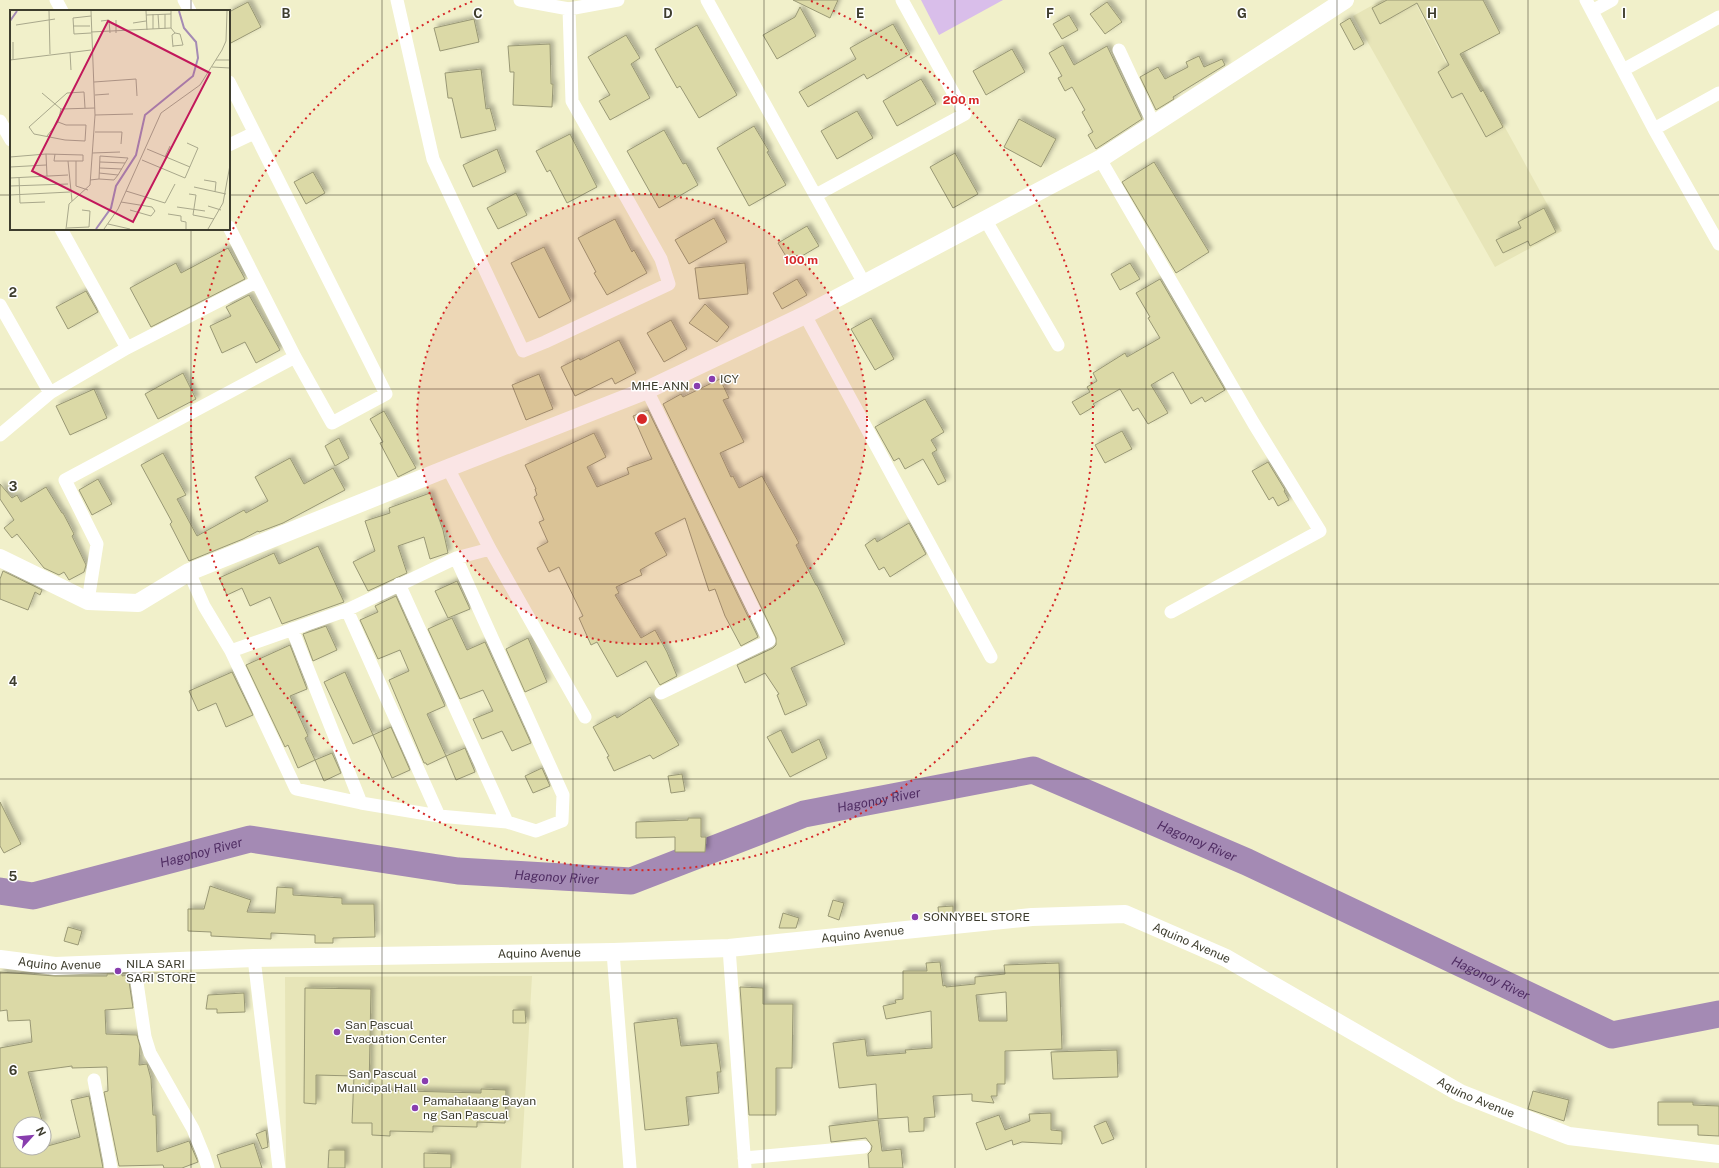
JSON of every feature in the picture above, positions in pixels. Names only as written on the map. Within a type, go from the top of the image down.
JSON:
[{"type":"main road","points":[[0,558],[88,601],[138,603],[189,572],[647,390],[805,315],[1100,159],[1345,0]]},
{"type":"main road","name":"Aquino Avenue","points":[[0,959],[55,966],[254,958],[613,952],[729,948],[1032,917],[1125,914],[1226,958],[1460,1093],[1569,1136],[1719,1154]]},
{"type":"street","points":[[56,0],[61,10]]},
{"type":"street","points":[[184,0],[189,10]]},
{"type":"street","points":[[397,0],[432,159],[523,351],[669,284],[660,259],[572,101],[569,9]]},
{"type":"street","points":[[520,0],[569,9],[618,0]]},
{"type":"street","points":[[707,0],[864,283]]},
{"type":"street","points":[[816,195],[965,114],[902,0]]},
{"type":"street","points":[[1612,0],[1589,5],[1654,129],[1719,244]]},
{"type":"street","points":[[1622,70],[1719,17]]},
{"type":"street","points":[[1119,50],[1154,124]]},
{"type":"street","points":[[230,84],[386,394],[332,423],[295,357],[230,229]]},
{"type":"street","points":[[1654,129],[1719,93]]},
{"type":"street","points":[[0,121],[10,138]]},
{"type":"street","points":[[230,145],[254,133]]},
{"type":"street","points":[[1100,159],[1254,424],[1320,531],[1171,612]]},
{"type":"street","points":[[985,220],[1058,345]]},
{"type":"street","points":[[62,230],[127,348]]},
{"type":"street","points":[[0,435],[50,393],[127,348],[256,282]]},
{"type":"street","points":[[0,305],[50,393]]},
{"type":"street","points":[[805,315],[992,657]]},
{"type":"street","points":[[88,601],[97,544],[65,480],[295,357]]},
{"type":"street","points":[[647,390],[770,641],[661,694]]},
{"type":"street","points":[[448,468],[490,549],[585,717]]},
{"type":"street","points":[[231,651],[347,610],[456,558],[490,549]]},
{"type":"street","points":[[189,572],[204,606],[231,651],[296,790],[439,816],[507,822],[536,831],[562,821],[563,795],[456,558]]},
{"type":"street","points":[[399,584],[507,822]]},
{"type":"street","points":[[347,610],[439,816]]},
{"type":"street","points":[[292,629],[361,802]]},
{"type":"street","points":[[729,948],[744,1163],[864,1147]]},
{"type":"street","points":[[613,952],[630,1168]]},
{"type":"street","points":[[254,958],[279,1168]]},
{"type":"street","points":[[134,962],[145,1037],[150,1053],[194,1129],[208,1168]]},
{"type":"street","points":[[94,1080],[111,1168]]},
{"type":"shaded area","points":[[921,0],[1003,0],[939,35]]},
{"type":"shaded area","points":[[1382,0],[1414,0],[1446,63],[1464,53],[1562,231],[1495,267],[1353,16]]},
{"type":"shaded area","points":[[532,976],[521,1168],[286,1168],[285,977]]},
{"type":"building","points":[[793,0],[838,0],[830,18]]},
{"type":"building","points":[[1387,0],[1483,0],[1500,33],[1460,54],[1481,92],[1483,90],[1503,127],[1486,137],[1462,93],[1452,98],[1438,72],[1449,65],[1417,3],[1380,24],[1372,8]]},
{"type":"building","points":[[248,2],[261,27],[230,43],[230,11]]},
{"type":"building","points":[[1107,2],[1122,22],[1105,34],[1090,14]]},
{"type":"building","points":[[800,7],[816,36],[777,59],[763,35],[795,17]]},
{"type":"building","points":[[1069,15],[1078,30],[1062,39],[1053,24]]},
{"type":"building","points":[[1350,18],[1364,44],[1354,50],[1340,24]]},
{"type":"building","points":[[474,19],[479,42],[440,51],[434,28]]},
{"type":"building","points":[[893,24],[910,54],[867,79],[864,74],[808,107],[799,92],[856,59],[850,48]]},
{"type":"building","points":[[697,25],[737,95],[699,118],[680,86],[677,88],[655,49]]},
{"type":"building","points":[[626,35],[640,58],[631,64],[650,98],[610,120],[599,101],[610,95],[588,57]]},
{"type":"building","points":[[550,44],[551,84],[553,84],[552,107],[513,105],[514,72],[510,72],[508,46]]},
{"type":"building","points":[[1063,45],[1074,65],[1107,46],[1142,119],[1096,149],[1088,135],[1093,132],[1082,112],[1085,110],[1072,87],[1065,91],[1058,78],[1062,76],[1049,53]]},
{"type":"building","points":[[1012,49],[1025,72],[986,95],[973,71]]},
{"type":"building","points":[[1199,56],[1204,67],[1222,59],[1225,65],[1173,97],[1174,99],[1156,110],[1140,77],[1158,67],[1165,79],[1188,67],[1186,62]]},
{"type":"building","points":[[481,69],[486,109],[490,108],[496,130],[461,138],[452,98],[448,98],[445,73]]},
{"type":"building","points":[[921,79],[936,104],[897,126],[883,101]]},
{"type":"building","points":[[857,111],[873,138],[837,159],[821,131]]},
{"type":"building","points":[[1019,119],[1056,139],[1041,167],[1004,147]]},
{"type":"building","points":[[754,126],[769,151],[767,152],[786,185],[749,206],[717,148]]},
{"type":"building","points":[[664,130],[683,164],[686,163],[698,185],[659,208],[627,151]]},
{"type":"building","points":[[570,134],[597,187],[567,203],[550,170],[547,172],[536,151]]},
{"type":"building","points":[[497,149],[506,172],[473,187],[463,165]]},
{"type":"building","points":[[955,153],[978,194],[953,208],[930,167]]},
{"type":"building","points":[[1154,162],[1209,252],[1176,273],[1122,182]]},
{"type":"building","points":[[313,172],[325,193],[306,204],[294,182]]},
{"type":"building","points":[[516,193],[527,215],[498,229],[487,208]]},
{"type":"building","points":[[1544,208],[1556,232],[1530,246],[1528,241],[1503,253],[1496,240],[1521,228],[1518,222]]},
{"type":"building","points":[[714,218],[727,242],[689,264],[675,240]]},
{"type":"building","points":[[615,219],[632,252],[634,250],[647,273],[607,295],[594,273],[596,272],[578,238]]},
{"type":"building","points":[[807,226],[819,246],[790,263],[778,243]]},
{"type":"building","points":[[544,247],[571,301],[539,318],[511,263]]},
{"type":"building","points":[[228,248],[245,279],[151,327],[130,288],[176,263],[181,273]]},
{"type":"building","points":[[745,263],[748,294],[699,299],[695,268]]},
{"type":"building","points":[[1130,263],[1140,279],[1120,290],[1111,274]]},
{"type":"building","points":[[797,279],[807,295],[782,309],[773,293]]},
{"type":"building","points":[[1160,279],[1225,390],[1205,402],[1202,397],[1191,404],[1173,372],[1151,385],[1168,413],[1148,424],[1138,408],[1133,411],[1120,389],[1093,404],[1095,406],[1080,415],[1072,402],[1090,392],[1087,387],[1097,381],[1093,373],[1125,353],[1127,357],[1160,338],[1136,293]]},
{"type":"building","points":[[86,291],[98,312],[68,329],[56,307]]},
{"type":"building","points":[[249,295],[280,350],[256,363],[245,342],[222,353],[210,326],[231,316],[226,307]]},
{"type":"building","points":[[705,304],[729,327],[717,342],[689,323]]},
{"type":"building","points":[[871,318],[894,359],[875,370],[851,329]]},
{"type":"building","points":[[671,320],[687,349],[664,362],[647,333]]},
{"type":"building","points":[[619,340],[636,373],[615,384],[612,378],[575,396],[561,367],[579,358],[580,360]]},
{"type":"building","points":[[183,373],[196,399],[158,419],[145,394]]},
{"type":"building","points":[[539,374],[553,409],[526,420],[512,385]]},
{"type":"building","points":[[720,379],[729,398],[723,400],[744,442],[720,453],[731,477],[733,476],[739,488],[762,476],[799,543],[796,545],[845,644],[791,668],[807,705],[785,715],[777,695],[779,694],[765,673],[745,683],[737,665],[773,648],[776,645],[776,638],[663,404],[681,394],[683,397]]},
{"type":"building","points":[[94,389],[107,418],[70,435],[56,406]]},
{"type":"building","points":[[925,399],[944,432],[931,440],[937,450],[932,453],[946,481],[938,485],[923,459],[905,469],[899,458],[894,461],[875,427]]},
{"type":"building","points":[[648,410],[758,637],[741,646],[725,616],[715,589],[709,591],[685,518],[655,533],[667,555],[640,570],[642,575],[616,587],[619,593],[615,595],[641,638],[655,630],[667,652],[677,676],[660,685],[646,661],[617,677],[597,642],[591,645],[579,618],[583,616],[559,567],[549,572],[537,548],[548,542],[539,522],[544,520],[534,497],[537,495],[536,489],[525,465],[594,433],[606,457],[587,467],[597,487],[629,474],[627,468],[652,459],[633,416]]},
{"type":"building","points":[[384,411],[416,468],[398,477],[380,443],[383,442],[370,419]]},
{"type":"building","points":[[1122,431],[1132,449],[1105,463],[1095,445]]},
{"type":"building","points":[[339,438],[349,458],[335,466],[325,446]]},
{"type":"building","points":[[163,453],[186,495],[177,499],[197,536],[244,510],[246,513],[268,501],[255,477],[290,458],[304,484],[333,468],[345,490],[283,523],[259,532],[258,531],[243,539],[189,561],[170,524],[172,522],[141,465]]},
{"type":"building","points":[[1268,462],[1285,490],[1284,491],[1289,500],[1278,506],[1273,497],[1269,500],[1252,471]]},
{"type":"building","points":[[98,479],[112,504],[92,515],[79,490]]},
{"type":"building","points":[[0,484],[12,498],[17,495],[21,502],[46,487],[63,513],[74,534],[72,536],[86,565],[84,572],[69,580],[64,572],[59,575],[44,568],[17,534],[12,538],[4,528],[14,520],[0,499]]},
{"type":"building","points":[[430,493],[443,530],[448,553],[430,559],[424,537],[398,546],[407,573],[368,591],[353,562],[375,551],[365,521],[390,513],[389,508]]},
{"type":"building","points":[[909,523],[926,554],[890,577],[884,567],[879,570],[865,545],[875,538],[877,542]]},
{"type":"building","points":[[318,546],[344,602],[282,624],[270,597],[250,606],[242,588],[227,595],[219,578],[274,553],[279,564]]},
{"type":"building","points":[[3,571],[42,590],[40,595],[35,592],[28,610],[0,599],[0,579]]},
{"type":"building","points":[[457,581],[470,609],[448,618],[435,591]]},
{"type":"building","points":[[396,596],[445,706],[427,714],[446,756],[427,765],[424,763],[389,680],[409,671],[400,650],[378,659],[360,620],[378,612],[375,606]]},
{"type":"building","points":[[452,618],[467,650],[485,642],[531,743],[512,751],[502,731],[482,739],[473,719],[493,711],[483,690],[460,699],[428,629]]},
{"type":"building","points":[[326,626],[337,650],[313,661],[303,634]]},
{"type":"building","points":[[528,638],[547,682],[525,692],[506,649]]},
{"type":"building","points":[[290,645],[307,689],[290,696],[308,736],[305,738],[315,760],[298,768],[288,745],[285,747],[246,665]]},
{"type":"building","points":[[232,672],[253,715],[226,727],[216,703],[198,711],[189,691]]},
{"type":"building","points":[[345,672],[373,735],[353,744],[324,682]]},
{"type":"building","points":[[650,697],[679,745],[653,759],[650,755],[614,771],[607,757],[609,756],[593,727],[615,715],[617,718]]},
{"type":"building","points":[[391,727],[410,770],[392,778],[373,735]]},
{"type":"building","points":[[781,730],[792,753],[819,739],[827,758],[790,777],[767,737]]},
{"type":"building","points":[[465,748],[475,772],[456,780],[446,756]]},
{"type":"building","points":[[332,753],[341,773],[324,781],[315,760]]},
{"type":"building","points":[[542,768],[550,786],[533,793],[525,776]]},
{"type":"building","points":[[682,774],[685,791],[671,793],[668,776]]},
{"type":"building","points":[[0,802],[21,844],[4,853],[0,846]]},
{"type":"building","points":[[688,818],[701,818],[701,837],[706,837],[705,852],[675,852],[675,837],[636,838],[636,822],[688,820]]},
{"type":"building","points":[[210,886],[251,900],[247,912],[275,913],[277,887],[293,888],[293,895],[342,898],[342,904],[374,904],[375,937],[333,938],[333,943],[315,943],[315,935],[271,933],[271,939],[211,936],[211,932],[188,931],[188,909],[204,909]]},
{"type":"building","points":[[833,900],[844,903],[839,920],[828,916]]},
{"type":"building","points":[[953,906],[953,915],[939,916],[938,907]]},
{"type":"building","points":[[783,913],[799,918],[796,928],[779,928]]},
{"type":"building","points":[[68,927],[82,931],[78,945],[64,941]]},
{"type":"building","points":[[940,962],[943,986],[946,985],[946,987],[975,984],[975,977],[1005,974],[1004,965],[1059,963],[1062,1049],[1005,1051],[1005,1084],[997,1084],[997,1096],[991,1096],[994,1103],[972,1101],[972,1094],[933,1096],[935,1117],[924,1118],[924,1131],[909,1132],[908,1117],[878,1119],[876,1084],[839,1088],[833,1043],[865,1039],[867,1056],[906,1053],[905,1050],[932,1048],[931,1011],[886,1019],[883,1006],[896,1003],[895,1000],[903,999],[903,971],[927,971],[926,963]],"holes":[[[1006,992],[1007,1021],[979,1021],[976,995]]]},
{"type":"building","points":[[0,972],[55,976],[107,976],[107,974],[122,974],[122,976],[128,975],[133,1008],[105,1010],[106,1034],[137,1035],[140,1046],[139,1065],[147,1064],[151,1079],[153,1115],[156,1115],[157,1152],[189,1141],[198,1162],[182,1168],[164,1168],[163,1165],[119,1166],[104,1092],[108,1091],[107,1067],[72,1068],[72,1066],[28,1072],[41,1116],[12,1116],[12,1156],[52,1156],[52,1145],[80,1137],[71,1100],[89,1096],[103,1168],[0,1168],[0,1048],[32,1042],[30,1020],[8,1021],[7,1010],[0,1011]]},
{"type":"building","points":[[740,987],[763,988],[763,1004],[793,1004],[792,1068],[776,1068],[776,1115],[749,1115]]},
{"type":"building","points":[[305,988],[371,989],[369,1090],[481,1093],[481,1089],[506,1090],[505,1123],[477,1122],[477,1127],[433,1126],[433,1132],[390,1131],[390,1136],[372,1135],[372,1123],[352,1123],[354,1076],[316,1075],[316,1104],[304,1103]]},
{"type":"building","points":[[244,993],[245,1012],[217,1013],[217,1009],[206,1009],[208,995]]},
{"type":"building","points":[[513,1010],[525,1010],[526,1023],[513,1023]]},
{"type":"building","points":[[677,1018],[681,1046],[717,1043],[721,1072],[717,1072],[719,1093],[686,1097],[689,1125],[645,1130],[634,1023]]},
{"type":"building","points":[[1117,1050],[1118,1077],[1053,1079],[1051,1052]]},
{"type":"building","points":[[1533,1091],[1569,1100],[1564,1121],[1528,1109]]},
{"type":"building","points":[[1658,1102],[1693,1102],[1693,1105],[1719,1106],[1719,1136],[1698,1135],[1698,1125],[1658,1125]]},
{"type":"building","points":[[1051,1113],[1051,1130],[1062,1131],[1062,1144],[1022,1142],[1013,1145],[1012,1140],[986,1150],[976,1123],[999,1115],[1005,1130],[1030,1121],[1029,1114]]},
{"type":"building","points":[[878,1120],[882,1151],[901,1149],[903,1168],[869,1168],[868,1154],[871,1151],[872,1146],[866,1138],[831,1142],[829,1126]]},
{"type":"building","points":[[1106,1121],[1114,1139],[1102,1144],[1094,1126]]},
{"type":"building","points":[[266,1130],[268,1147],[262,1149],[256,1134]]},
{"type":"building","points":[[254,1143],[262,1168],[221,1168],[217,1155]]},
{"type":"building","points":[[329,1150],[345,1150],[345,1168],[328,1168]]},
{"type":"building","points":[[424,1153],[451,1154],[451,1168],[424,1168]]},
{"type":"waterway","name":"Hagonoy River","points":[[0,891],[33,896],[250,839],[458,871],[631,881],[804,814],[1033,770],[1247,862],[1612,1035],[1719,1014]]},
{"type":"place","name":"ICY","points":[[712,379]]},
{"type":"place","name":"MHE-ANN","points":[[697,386]]},
{"type":"place","name":"SONNYBEL STORE","points":[[915,917]]},
{"type":"place","name":"NILA SARI SARI STORE","points":[[118,971]]},
{"type":"place","name":"San Pascual Evacuation Center","points":[[337,1032]]},
{"type":"place","name":"San Pascual Municipal Hall","points":[[425,1081]]},
{"type":"place","name":"Pamahalaang Bayan ng San Pascual","points":[[415,1108]]}]
